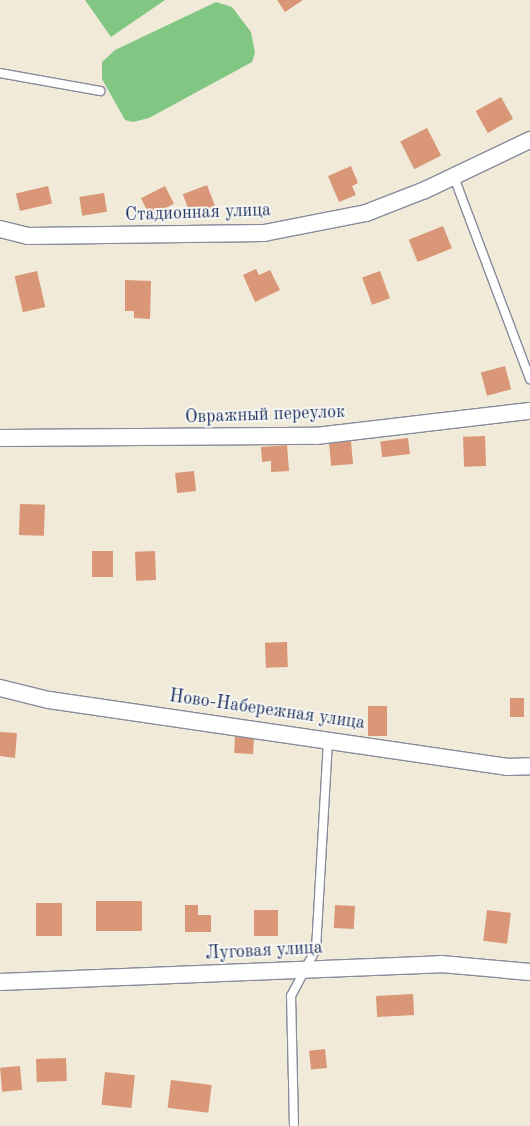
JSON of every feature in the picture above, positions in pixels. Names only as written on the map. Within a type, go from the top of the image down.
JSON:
[{"type":"street","name":"Стадионная улица","points":[[0,229],[28,236],[264,233],[366,213],[454,177],[530,140]]},
{"type":"street","name":"Овражный переулок","points":[[0,438],[316,436],[530,411]]},
{"type":"street","name":"Ново-Набережная улица","points":[[0,688],[49,700],[328,738],[506,767],[530,766]]},
{"type":"street","name":"Луговая улица","points":[[0,982],[441,964],[530,972]]},
{"type":"lane","points":[[0,73],[100,91]]},
{"type":"lane","points":[[454,177],[530,379]]},
{"type":"lane","points":[[294,1126],[291,996],[303,969],[316,949],[328,738]]},
{"type":"green space","points":[[85,0],[165,0],[111,37]]},
{"type":"green space","points":[[216,2],[232,7],[251,32],[255,53],[252,62],[149,118],[133,122],[125,120],[102,79],[102,62],[115,50]]},
{"type":"building","points":[[277,0],[303,0],[285,12]]},
{"type":"building","points":[[501,97],[513,119],[488,133],[476,111]]},
{"type":"building","points":[[427,128],[441,156],[414,169],[400,142]]},
{"type":"building","points":[[351,166],[358,183],[352,186],[356,195],[339,202],[328,176]]},
{"type":"building","points":[[207,185],[215,206],[191,215],[183,194]]},
{"type":"building","points":[[48,186],[52,204],[20,211],[16,193]]},
{"type":"building","points":[[165,186],[174,204],[150,216],[141,198]]},
{"type":"building","points":[[104,193],[107,212],[82,216],[79,197]]},
{"type":"building","points":[[443,226],[452,248],[418,262],[409,240]]},
{"type":"building","points":[[256,269],[259,275],[270,270],[280,290],[255,302],[243,275]]},
{"type":"building","points":[[37,271],[45,307],[23,312],[15,276]]},
{"type":"building","points":[[380,271],[390,298],[372,305],[362,277]]},
{"type":"building","points":[[125,280],[151,281],[150,319],[134,318],[134,311],[125,311]]},
{"type":"building","points":[[505,366],[511,389],[487,396],[481,372]]},
{"type":"building","points":[[485,436],[486,466],[464,467],[463,437]]},
{"type":"building","points":[[408,438],[410,454],[382,457],[380,441]]},
{"type":"building","points":[[351,441],[353,464],[331,466],[329,443]]},
{"type":"building","points":[[287,445],[289,471],[271,472],[271,461],[262,462],[261,447]]},
{"type":"building","points":[[194,471],[196,491],[177,493],[175,473]]},
{"type":"building","points":[[20,504],[45,505],[44,536],[19,535]]},
{"type":"building","points":[[92,551],[113,551],[113,577],[92,577]]},
{"type":"building","points":[[155,551],[156,580],[136,581],[135,552]]},
{"type":"building","points":[[287,642],[288,667],[266,668],[265,643]]},
{"type":"building","points":[[510,698],[524,698],[524,717],[510,717]]},
{"type":"building","points":[[368,706],[387,706],[387,736],[368,736]]},
{"type":"building","points":[[0,732],[17,733],[15,758],[0,756]]},
{"type":"building","points":[[235,736],[254,737],[253,754],[234,753]]},
{"type":"building","points":[[96,901],[142,901],[142,931],[96,931]]},
{"type":"building","points":[[36,903],[62,903],[62,936],[36,936]]},
{"type":"building","points":[[185,905],[198,905],[198,915],[211,915],[211,932],[185,932]]},
{"type":"building","points":[[335,905],[355,906],[354,929],[334,928]]},
{"type":"building","points":[[254,910],[278,910],[278,936],[254,936]]},
{"type":"building","points":[[487,910],[511,913],[507,944],[483,941]]},
{"type":"building","points":[[413,994],[414,1015],[377,1017],[376,996]]},
{"type":"building","points":[[325,1049],[327,1068],[311,1070],[309,1051]]},
{"type":"building","points":[[66,1058],[67,1081],[37,1082],[36,1059]]},
{"type":"building","points":[[20,1066],[22,1090],[2,1092],[0,1068]]},
{"type":"building","points":[[105,1072],[135,1075],[131,1108],[102,1105]]},
{"type":"building","points":[[171,1080],[212,1085],[208,1113],[168,1108]]}]
